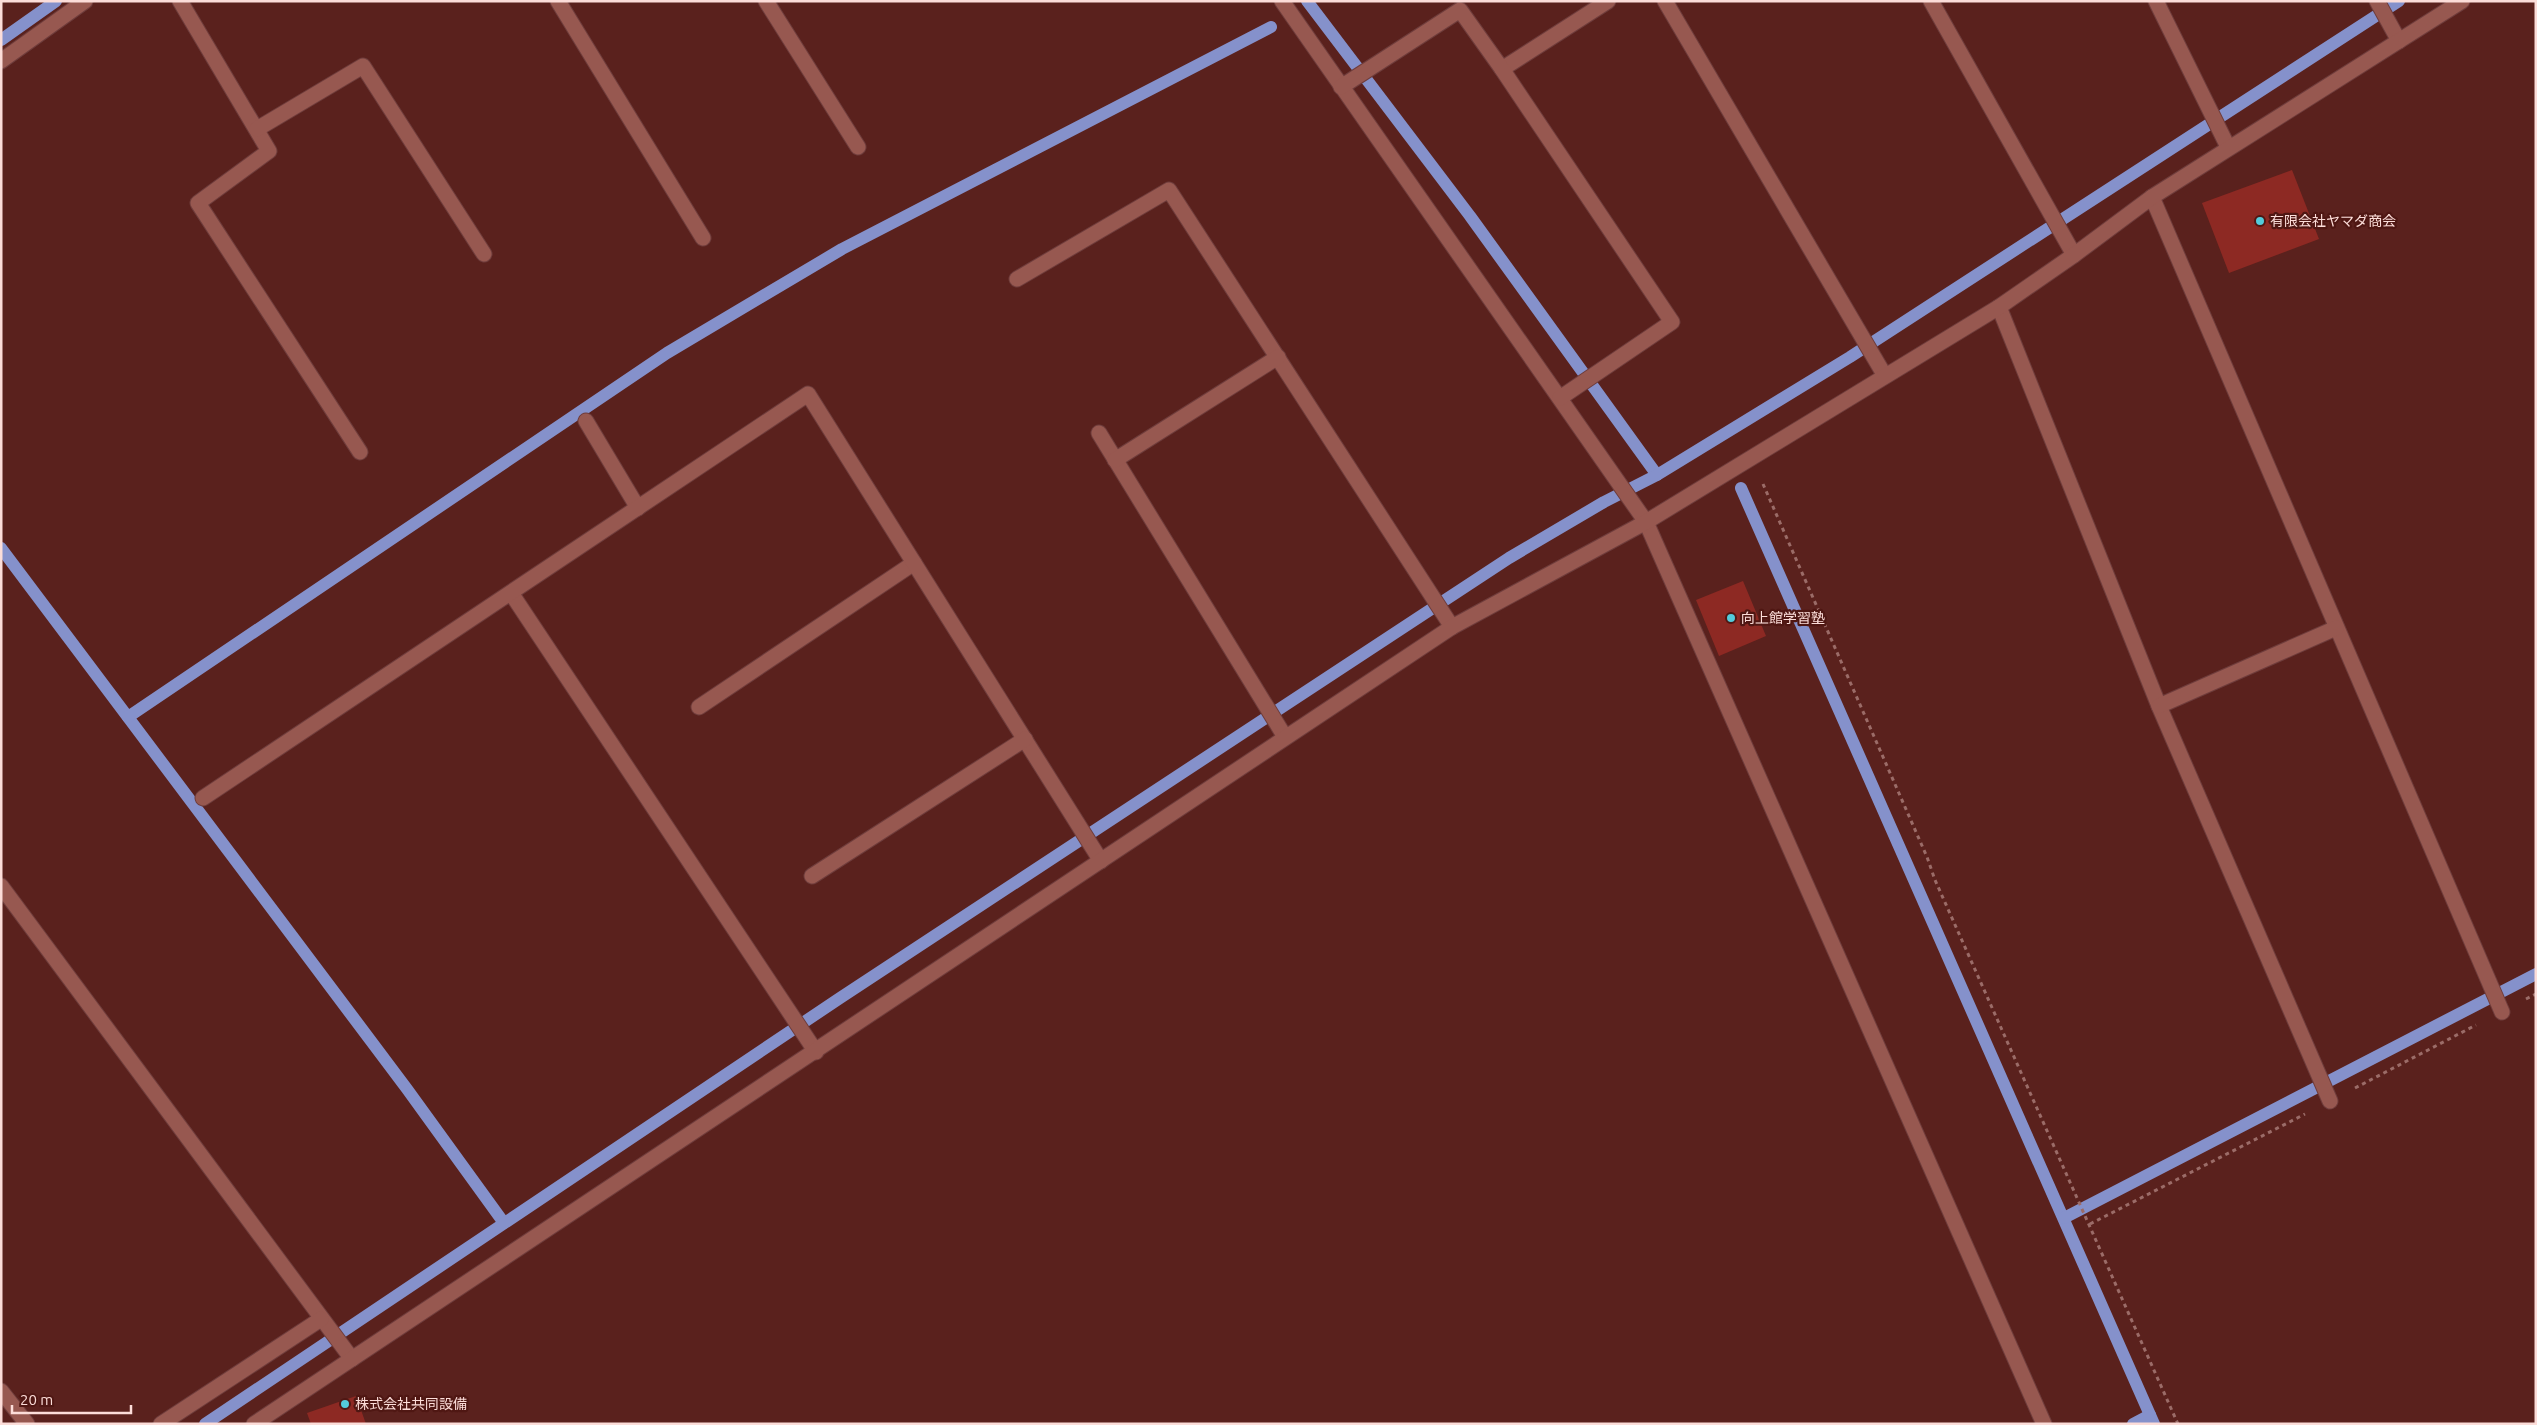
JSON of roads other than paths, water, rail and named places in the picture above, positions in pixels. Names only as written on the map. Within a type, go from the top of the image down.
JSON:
[{"type":"street","points":[[1,61],[85,1]]},
{"type":"street","points":[[180,1],[269,150],[198,203],[360,452]]},
{"type":"street","points":[[558,1],[703,238]]},
{"type":"street","points":[[766,1],[858,146]]},
{"type":"street","points":[[1502,69],[1608,1]]},
{"type":"street","points":[[1665,1],[1885,376]]},
{"type":"street","points":[[1931,1],[2074,255]]},
{"type":"street","points":[[2156,1],[2226,141]]},
{"type":"street","points":[[2377,1],[2399,41]]},
{"type":"street","points":[[254,1424],[811,1045],[1281,731],[1449,624],[1646,522],[1999,307],[2074,255],[2226,141],[2399,41],[2462,1]]},
{"type":"street","points":[[1284,2],[1347,83],[1646,522],[2044,1424]]},
{"type":"street","points":[[1347,83],[1373,64],[1460,10],[1502,69],[1672,322],[1560,398]]},
{"type":"street","points":[[257,129],[363,66],[484,254]]},
{"type":"street","points":[[1016,279],[1168,190],[1278,357],[1449,624]]},
{"type":"street","points":[[2152,197],[2500,1007]]},
{"type":"street","points":[[1999,307],[2159,706],[2324,1089]]},
{"type":"street","points":[[1115,460],[1278,357]]},
{"type":"street","points":[[203,798],[808,394],[1097,854]]},
{"type":"street","points":[[586,421],[638,508]]},
{"type":"street","points":[[1099,433],[1281,731]]},
{"type":"street","points":[[698,706],[914,563]]},
{"type":"street","points":[[511,592],[811,1045]]},
{"type":"street","points":[[2159,706],[2336,628]]},
{"type":"street","points":[[812,876],[1025,740]]},
{"type":"street","points":[[1,886],[352,1359]]},
{"type":"street","points":[[161,1424],[324,1322]]},
{"type":"street","points":[[1,1391],[27,1424]]},
{"type":"waterway","points":[[1,40],[56,1]]},
{"type":"waterway","points":[[1307,1],[1470,216],[1657,475]]},
{"type":"waterway","points":[[205,1424],[840,998],[1509,558],[1604,502],[1657,475],[1850,357],[2399,1]]},
{"type":"waterway","points":[[128,717],[667,353],[842,249],[1271,27]]},
{"type":"waterway","points":[[1741,488],[2154,1424]]},
{"type":"waterway","points":[[1,548],[407,1089],[504,1223]]},
{"type":"waterway","points":[[2064,1218],[2536,974]]},
{"type":"waterway","points":[[2133,1424],[2150,1415]]},
{"type":"place","name":"有限会社ヤマダ商会","points":[[2260,221]]},
{"type":"place","name":"向上館学習塾","points":[[1731,618]]},
{"type":"place","name":"株式会社共同設備","points":[[345,1404]]}]
